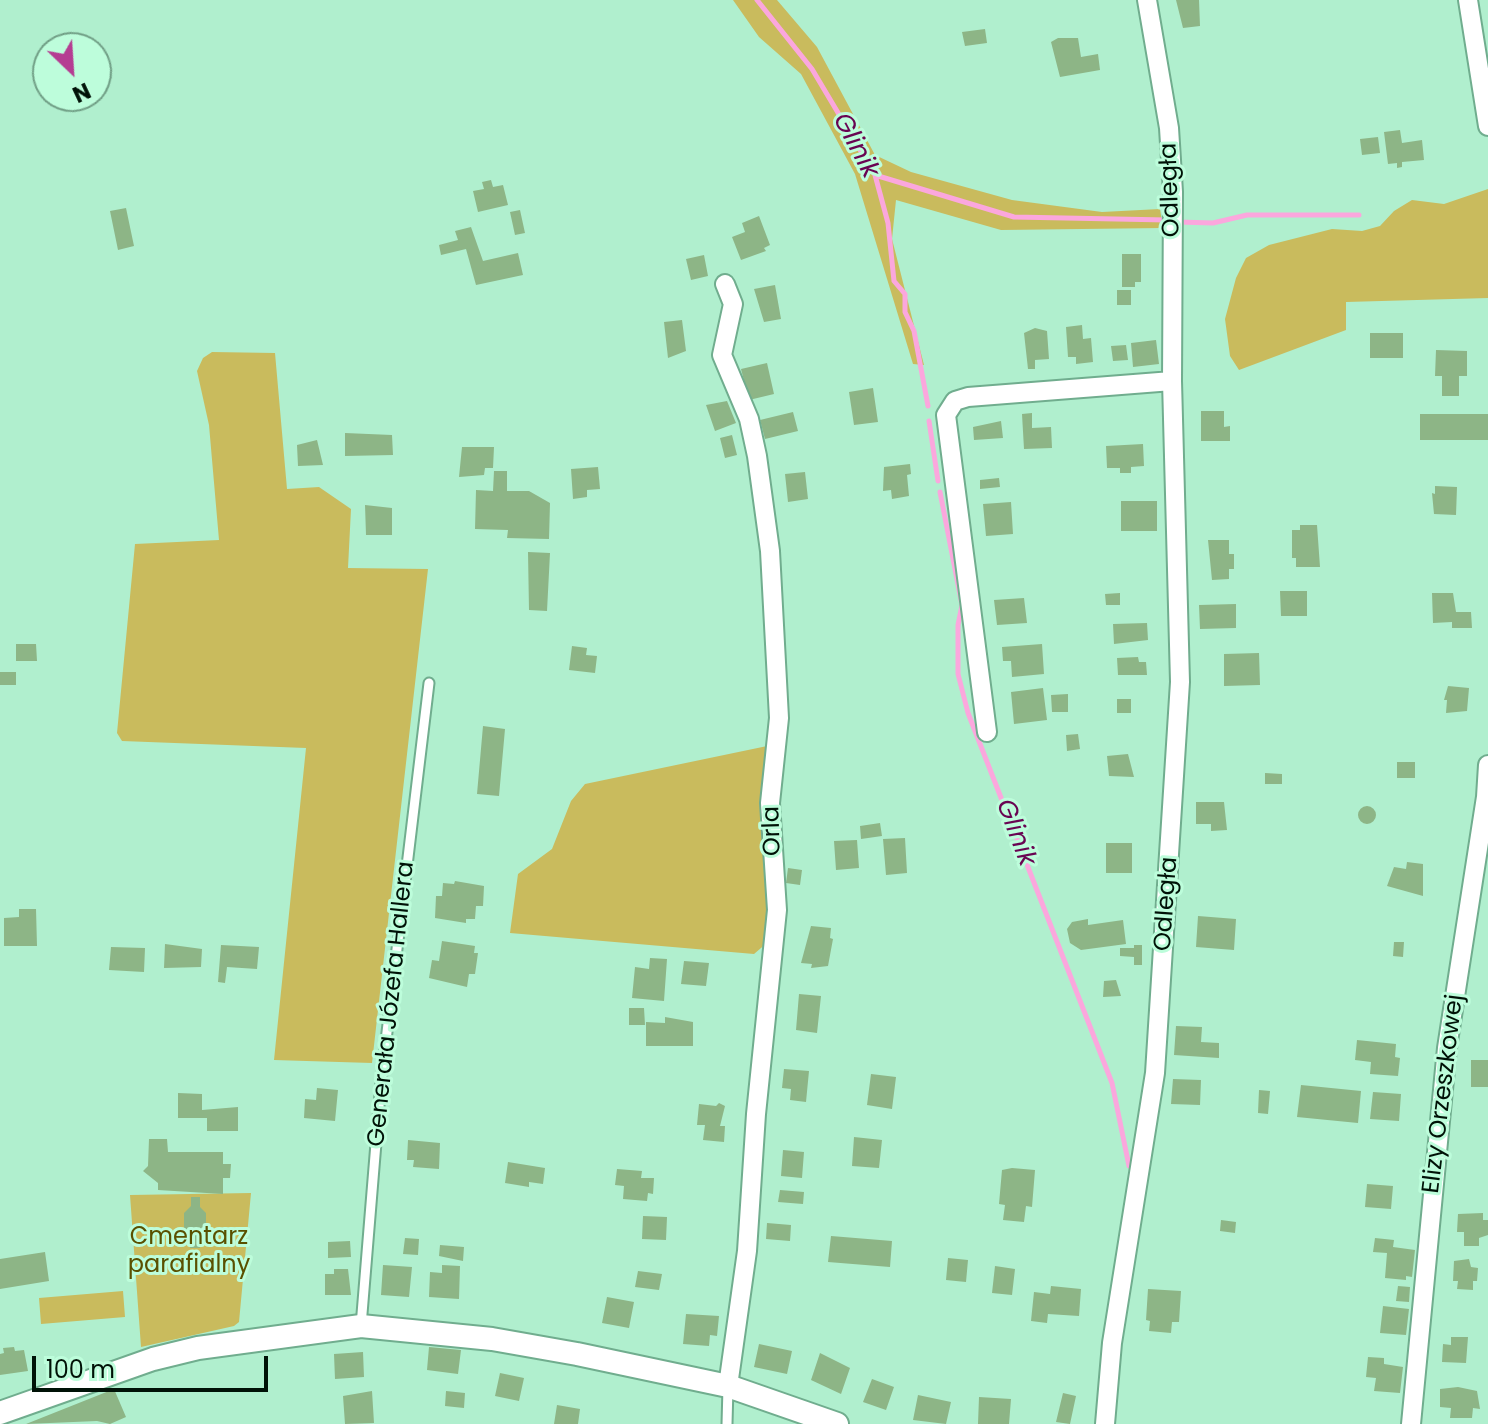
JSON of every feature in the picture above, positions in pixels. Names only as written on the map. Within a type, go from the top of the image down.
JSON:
[{"type":"street","name":"Odległa","points":[[1105,1424],[1112,1343],[1155,1073],[1180,682],[1169,128],[1147,0]]},
{"type":"street","points":[[1468,0],[1488,126]]},
{"type":"street","name":"Orla","points":[[725,284],[733,304],[722,355],[749,419],[757,456],[770,551],[779,718],[770,803],[777,910],[756,1114],[747,1251],[728,1386]]},
{"type":"street","points":[[987,732],[946,415],[955,401],[968,397],[1172,381]]},
{"type":"street","name":"Elizy Orzeszkowej","points":[[1411,1424],[1447,1048],[1486,797],[1488,765]]},
{"type":"street","points":[[0,1413],[183,1351],[221,1342],[361,1326],[492,1339],[728,1386],[837,1424]]},
{"type":"lane","name":"Generała Józefa Hallera","points":[[361,1326],[381,1082],[429,683]]},
{"type":"lane","points":[[727,1424],[728,1386]]},
{"type":"green space","points":[[733,0],[777,0],[817,47],[875,155],[911,172],[1012,200],[1102,212],[1160,209],[1163,228],[1001,230],[896,200],[892,239],[924,365],[913,364],[855,174],[801,74],[759,37]]},
{"type":"green space","points":[[1488,189],[1488,298],[1346,302],[1346,330],[1239,370],[1230,356],[1225,319],[1236,278],[1246,258],[1269,245],[1332,229],[1362,231],[1380,226],[1394,211],[1412,200],[1444,204]]},
{"type":"green space","points":[[212,352],[275,353],[287,489],[319,487],[351,509],[348,568],[428,569],[372,1063],[274,1060],[306,748],[122,741],[117,733],[135,544],[219,540],[209,425],[197,371],[203,358]]},
{"type":"green space","points":[[772,745],[768,942],[754,954],[510,933],[518,874],[552,849],[571,801],[585,784]]},
{"type":"green space","name":"Cmentarz parafialny","points":[[251,1193],[239,1322],[234,1326],[141,1347],[130,1195]]},
{"type":"green space","points":[[123,1291],[125,1317],[41,1324],[39,1298]]},
{"type":"building","points":[[1176,0],[1199,0],[1200,26],[1183,28]]},
{"type":"building","points":[[985,29],[987,43],[965,46],[962,32]]},
{"type":"building","points":[[1058,38],[1078,38],[1081,57],[1098,54],[1100,70],[1060,77],[1051,42]]},
{"type":"building","points":[[1400,130],[1402,143],[1422,140],[1424,160],[1402,162],[1402,167],[1397,168],[1397,163],[1388,164],[1384,132]]},
{"type":"building","points":[[1378,137],[1380,153],[1362,155],[1360,139]]},
{"type":"building","points":[[491,180],[493,187],[503,185],[508,205],[478,212],[473,191],[484,189],[482,182]]},
{"type":"building","points":[[126,208],[134,246],[118,250],[110,211]]},
{"type":"building","points":[[520,210],[525,233],[515,235],[510,212]]},
{"type":"building","points":[[759,216],[770,245],[764,248],[766,251],[741,260],[732,237],[745,232],[742,223]]},
{"type":"building","points":[[471,227],[483,261],[518,253],[523,275],[476,285],[466,249],[441,255],[439,245],[458,240],[455,231]]},
{"type":"building","points":[[1122,254],[1141,254],[1141,282],[1135,282],[1135,287],[1122,287]]},
{"type":"building","points":[[704,255],[708,276],[691,280],[686,259]]},
{"type":"building","points":[[775,285],[781,319],[764,322],[754,289]]},
{"type":"building","points":[[1117,290],[1131,290],[1131,305],[1117,305]]},
{"type":"building","points":[[682,320],[686,351],[668,358],[664,322]]},
{"type":"building","points":[[1082,325],[1083,339],[1091,338],[1093,362],[1076,364],[1076,357],[1068,357],[1066,327]]},
{"type":"building","points":[[1035,328],[1047,331],[1049,359],[1035,360],[1035,369],[1028,369],[1024,333]]},
{"type":"building","points":[[1370,333],[1403,333],[1403,358],[1370,358]]},
{"type":"building","points":[[1156,340],[1159,364],[1133,367],[1131,343]]},
{"type":"building","points":[[1126,345],[1128,360],[1113,361],[1111,346]]},
{"type":"building","points":[[1436,350],[1467,351],[1467,376],[1459,376],[1459,396],[1442,396],[1442,376],[1435,376]]},
{"type":"building","points":[[767,363],[774,394],[749,400],[741,369]]},
{"type":"building","points":[[873,388],[878,422],[854,425],[849,392]]},
{"type":"building","points":[[727,401],[736,423],[715,431],[706,405]]},
{"type":"building","points":[[1201,411],[1224,411],[1224,427],[1230,426],[1230,441],[1201,441]]},
{"type":"building","points":[[793,412],[798,431],[765,439],[760,420]]},
{"type":"building","points":[[1032,413],[1032,428],[1051,427],[1052,448],[1024,449],[1022,414]]},
{"type":"building","points":[[1420,414],[1488,414],[1488,440],[1420,440]]},
{"type":"building","points":[[1001,421],[1003,438],[974,440],[973,427]]},
{"type":"building","points":[[345,433],[392,435],[393,455],[345,456]]},
{"type":"building","points":[[732,435],[737,455],[725,458],[720,438]]},
{"type":"building","points":[[317,440],[323,465],[298,466],[297,445]]},
{"type":"building","points":[[1143,444],[1144,466],[1131,467],[1131,473],[1120,473],[1120,468],[1107,468],[1106,446]]},
{"type":"building","points":[[462,447],[494,447],[493,468],[485,468],[484,475],[459,477]]},
{"type":"building","points":[[910,464],[911,474],[907,475],[909,496],[892,499],[891,490],[883,491],[884,467]]},
{"type":"building","points":[[598,467],[600,489],[587,490],[587,497],[573,499],[571,469]]},
{"type":"building","points":[[494,471],[507,471],[507,491],[529,491],[550,503],[549,539],[507,538],[508,530],[475,529],[476,490],[493,491]]},
{"type":"building","points":[[805,472],[808,499],[788,502],[785,474]]},
{"type":"building","points":[[999,478],[1000,487],[980,489],[980,480]]},
{"type":"building","points":[[1435,486],[1457,487],[1456,515],[1434,514],[1432,493],[1435,494]]},
{"type":"building","points":[[1121,501],[1157,501],[1157,531],[1121,531]]},
{"type":"building","points":[[1011,502],[1013,534],[986,536],[983,504]]},
{"type":"building","points":[[365,505],[392,508],[392,535],[366,535]]},
{"type":"building","points":[[1300,525],[1317,525],[1320,567],[1296,567],[1296,558],[1292,558],[1292,530],[1300,530]]},
{"type":"building","points":[[1208,540],[1229,540],[1229,554],[1234,554],[1234,569],[1229,569],[1229,579],[1212,580]]},
{"type":"building","points":[[528,552],[550,553],[547,611],[529,610]]},
{"type":"building","points":[[1280,591],[1307,591],[1307,616],[1281,616]]},
{"type":"building","points":[[1120,593],[1120,605],[1106,605],[1105,594]]},
{"type":"building","points":[[1432,593],[1453,593],[1456,612],[1471,612],[1472,628],[1452,628],[1452,622],[1433,623]]},
{"type":"building","points":[[1024,598],[1027,623],[997,625],[994,600]]},
{"type":"building","points":[[1236,604],[1236,628],[1200,629],[1199,605]]},
{"type":"building","points":[[1147,623],[1148,640],[1114,644],[1113,624]]},
{"type":"building","points":[[16,644],[36,644],[37,661],[16,661]]},
{"type":"building","points":[[1042,644],[1044,674],[1012,677],[1011,661],[1003,661],[1002,647]]},
{"type":"building","points":[[572,646],[587,648],[586,655],[597,656],[595,673],[569,670]]},
{"type":"building","points":[[1259,653],[1260,685],[1224,686],[1224,654]]},
{"type":"building","points":[[1138,657],[1139,662],[1146,662],[1147,675],[1118,675],[1117,658]]},
{"type":"building","points":[[0,672],[16,672],[16,685],[0,685]]},
{"type":"building","points":[[1448,686],[1469,688],[1467,711],[1446,713],[1447,700],[1444,700]]},
{"type":"building","points":[[1043,688],[1047,720],[1014,724],[1011,692]]},
{"type":"building","points":[[1068,694],[1068,712],[1052,712],[1051,695]]},
{"type":"building","points":[[1117,699],[1131,699],[1131,713],[1117,713]]},
{"type":"building","points":[[483,726],[505,729],[499,796],[477,794]]},
{"type":"building","points":[[1078,734],[1080,749],[1067,751],[1066,735]]},
{"type":"building","points":[[1128,754],[1134,777],[1109,776],[1107,756]]},
{"type":"building","points":[[1397,762],[1415,762],[1415,778],[1397,778]]},
{"type":"building","points":[[1265,773],[1282,774],[1282,784],[1265,784]]},
{"type":"building","points":[[1196,802],[1224,802],[1227,830],[1211,831],[1211,824],[1196,824]]},
{"type":"building","points":[[1363,806],[1371,806],[1376,815],[1374,822],[1363,824],[1358,819],[1358,811]]},
{"type":"building","points":[[880,823],[882,836],[861,839],[860,826]]},
{"type":"building","points":[[905,838],[907,873],[886,875],[883,839]]},
{"type":"building","points":[[857,840],[859,868],[836,870],[834,841]]},
{"type":"building","points":[[1106,843],[1132,843],[1132,873],[1106,873]]},
{"type":"building","points":[[1407,862],[1423,864],[1423,896],[1387,886],[1394,867],[1406,869]]},
{"type":"building","points":[[788,868],[802,870],[800,885],[786,883]]},
{"type":"building","points":[[455,881],[484,886],[483,906],[476,906],[475,919],[466,919],[466,923],[435,918],[436,896],[442,896],[443,883],[454,884]]},
{"type":"building","points":[[19,909],[36,909],[37,946],[4,946],[4,918],[19,917]]},
{"type":"building","points":[[1198,916],[1236,919],[1234,950],[1196,947]]},
{"type":"building","points":[[1088,919],[1088,925],[1123,920],[1126,944],[1081,950],[1070,943],[1067,929],[1072,922]]},
{"type":"building","points":[[811,926],[831,928],[830,938],[833,939],[828,966],[811,968],[812,964],[801,963]]},
{"type":"building","points":[[442,941],[475,946],[474,953],[478,953],[475,974],[469,974],[467,987],[429,978],[432,960],[439,961]]},
{"type":"building","points":[[1394,942],[1404,942],[1403,957],[1393,956]]},
{"type":"building","points":[[165,944],[202,949],[201,967],[164,968]]},
{"type":"building","points":[[221,945],[259,947],[257,969],[227,967],[225,983],[218,982]]},
{"type":"building","points":[[1134,945],[1142,945],[1142,965],[1134,965],[1134,957],[1120,956],[1120,948],[1134,948]]},
{"type":"building","points":[[111,947],[145,948],[144,972],[109,970]]},
{"type":"building","points":[[650,958],[667,959],[664,1001],[632,998],[635,967],[649,969]]},
{"type":"building","points":[[684,961],[709,963],[706,986],[681,984]]},
{"type":"building","points":[[1116,980],[1121,996],[1103,997],[1104,981]]},
{"type":"building","points":[[799,994],[821,996],[817,1033],[796,1030]]},
{"type":"building","points":[[629,1008],[644,1008],[645,1025],[629,1025]]},
{"type":"building","points":[[665,1017],[693,1022],[693,1046],[646,1046],[646,1022],[665,1023]]},
{"type":"building","points":[[1176,1026],[1202,1027],[1201,1042],[1219,1043],[1219,1058],[1174,1055]]},
{"type":"building","points":[[1357,1040],[1396,1044],[1395,1057],[1400,1058],[1398,1076],[1370,1074],[1371,1062],[1355,1060]]},
{"type":"building","points":[[1471,1060],[1488,1060],[1488,1087],[1471,1087]]},
{"type":"building","points":[[784,1069],[809,1071],[806,1102],[790,1100],[791,1089],[782,1088]]},
{"type":"building","points":[[871,1074],[896,1077],[892,1109],[867,1105]]},
{"type":"building","points":[[1173,1079],[1201,1080],[1200,1105],[1171,1104]]},
{"type":"building","points":[[1301,1085],[1361,1091],[1358,1123],[1297,1117]]},
{"type":"building","points":[[317,1088],[338,1090],[335,1121],[304,1118],[305,1099],[316,1100]]},
{"type":"building","points":[[1259,1090],[1270,1091],[1268,1114],[1258,1113]]},
{"type":"building","points":[[1373,1092],[1401,1094],[1399,1121],[1370,1119]]},
{"type":"building","points":[[178,1093],[202,1094],[202,1110],[238,1107],[238,1131],[207,1131],[207,1118],[178,1118]]},
{"type":"building","points":[[719,1103],[725,1106],[720,1126],[725,1126],[724,1142],[703,1140],[705,1125],[697,1125],[699,1104],[716,1106]]},
{"type":"building","points":[[854,1137],[882,1140],[879,1168],[852,1166]]},
{"type":"building","points":[[149,1139],[167,1139],[168,1152],[223,1152],[223,1164],[231,1164],[230,1178],[223,1178],[223,1194],[158,1190],[158,1183],[143,1171],[148,1166]]},
{"type":"building","points":[[408,1140],[440,1143],[439,1169],[413,1167],[414,1160],[407,1160]]},
{"type":"building","points":[[783,1150],[804,1152],[802,1178],[781,1176]]},
{"type":"building","points":[[508,1162],[545,1168],[543,1184],[529,1182],[529,1187],[505,1183]]},
{"type":"building","points":[[617,1169],[642,1171],[641,1178],[654,1178],[653,1194],[648,1193],[647,1201],[623,1199],[624,1186],[615,1185]]},
{"type":"building","points":[[1002,1170],[1035,1170],[1032,1207],[1026,1206],[1024,1222],[1003,1220],[1005,1205],[999,1204]]},
{"type":"building","points":[[1367,1184],[1393,1186],[1391,1209],[1365,1207]]},
{"type":"building","points":[[780,1190],[804,1192],[803,1204],[778,1202]]},
{"type":"building","points":[[191,1197],[200,1197],[200,1207],[206,1213],[206,1240],[200,1240],[200,1248],[190,1248],[190,1240],[184,1240],[184,1213],[191,1206]]},
{"type":"building","points":[[1483,1213],[1483,1220],[1488,1220],[1488,1235],[1479,1238],[1479,1246],[1464,1246],[1464,1232],[1457,1232],[1458,1214]]},
{"type":"building","points":[[643,1216],[667,1217],[666,1240],[642,1239]]},
{"type":"building","points":[[1221,1220],[1236,1222],[1235,1233],[1220,1231]]},
{"type":"building","points":[[767,1223],[791,1225],[790,1241],[766,1239]]},
{"type":"building","points":[[831,1236],[892,1241],[890,1267],[828,1262]]},
{"type":"building","points":[[405,1238],[419,1239],[418,1255],[403,1254]]},
{"type":"building","points":[[1375,1238],[1394,1240],[1393,1247],[1415,1250],[1412,1277],[1406,1276],[1406,1280],[1385,1278],[1387,1253],[1373,1252]]},
{"type":"building","points":[[350,1241],[351,1257],[328,1258],[328,1242]]},
{"type":"building","points":[[440,1245],[464,1247],[463,1261],[439,1256]]},
{"type":"building","points":[[45,1252],[49,1281],[0,1289],[0,1259]]},
{"type":"building","points":[[948,1258],[968,1260],[966,1282],[946,1280]]},
{"type":"building","points":[[1469,1259],[1471,1267],[1478,1268],[1477,1281],[1473,1281],[1473,1290],[1457,1289],[1458,1281],[1453,1281],[1454,1261]]},
{"type":"building","points":[[383,1265],[412,1267],[409,1297],[381,1295]]},
{"type":"building","points":[[442,1265],[460,1266],[459,1299],[429,1297],[430,1272],[442,1273]]},
{"type":"building","points":[[995,1266],[1015,1269],[1012,1295],[992,1293]]},
{"type":"building","points":[[334,1269],[348,1269],[351,1295],[325,1295],[325,1274],[334,1274]]},
{"type":"building","points":[[638,1271],[662,1274],[659,1290],[635,1287]]},
{"type":"building","points":[[1051,1286],[1081,1289],[1079,1316],[1048,1314],[1047,1323],[1031,1321],[1034,1292],[1050,1294]]},
{"type":"building","points":[[1398,1286],[1410,1287],[1409,1302],[1396,1301]]},
{"type":"building","points":[[1148,1289],[1181,1291],[1179,1322],[1172,1322],[1171,1333],[1149,1331],[1150,1321],[1146,1320]]},
{"type":"building","points":[[607,1297],[634,1302],[629,1328],[602,1323]]},
{"type":"building","points":[[1383,1306],[1409,1309],[1406,1335],[1380,1333]]},
{"type":"building","points":[[686,1314],[719,1316],[717,1336],[710,1335],[709,1346],[683,1344]]},
{"type":"building","points":[[1451,1337],[1468,1337],[1466,1363],[1442,1362],[1443,1344],[1451,1345]]},
{"type":"building","points":[[759,1344],[792,1351],[787,1374],[754,1367]]},
{"type":"building","points":[[14,1347],[15,1351],[24,1350],[28,1371],[0,1375],[3,1348]]},
{"type":"building","points":[[429,1347],[461,1350],[458,1374],[427,1370]]},
{"type":"building","points":[[363,1352],[364,1377],[335,1379],[334,1354]]},
{"type":"building","points":[[820,1353],[850,1368],[841,1394],[811,1380]]},
{"type":"building","points":[[1368,1357],[1384,1358],[1384,1364],[1403,1367],[1400,1393],[1374,1391],[1376,1378],[1366,1377]]},
{"type":"building","points":[[500,1373],[524,1378],[519,1401],[495,1396]]},
{"type":"building","points":[[872,1379],[894,1387],[886,1410],[863,1402]]},
{"type":"building","points":[[1458,1387],[1477,1391],[1480,1409],[1473,1408],[1472,1418],[1450,1418],[1451,1408],[1440,1407],[1440,1389]]},
{"type":"building","points":[[114,1389],[126,1417],[110,1424],[97,1421],[26,1424]]},
{"type":"building","points":[[372,1391],[374,1423],[345,1424],[343,1396]]},
{"type":"building","points":[[446,1391],[465,1393],[464,1408],[445,1406]]},
{"type":"building","points":[[1063,1393],[1076,1396],[1070,1424],[1056,1422]]},
{"type":"building","points":[[918,1395],[951,1402],[946,1424],[913,1420]]},
{"type":"building","points":[[979,1397],[1011,1399],[1009,1424],[978,1424]]},
{"type":"building","points":[[557,1405],[580,1409],[578,1424],[554,1424]]},
{"type":"waterway","name":"Glinik","points":[[757,0],[812,69],[875,175],[888,223],[894,281],[905,294],[905,312],[914,331],[928,406]]},
{"type":"waterway","points":[[875,175],[1014,217],[1167,220]]},
{"type":"waterway","name":"Glinik","points":[[1178,222],[1213,223],[1247,215],[1359,215]]},
{"type":"waterway","name":"Glinik","points":[[929,421],[938,481]]},
{"type":"waterway","name":"Glinik","points":[[940,492],[962,605],[958,625],[958,674],[968,713],[1112,1083],[1129,1166]]}]
